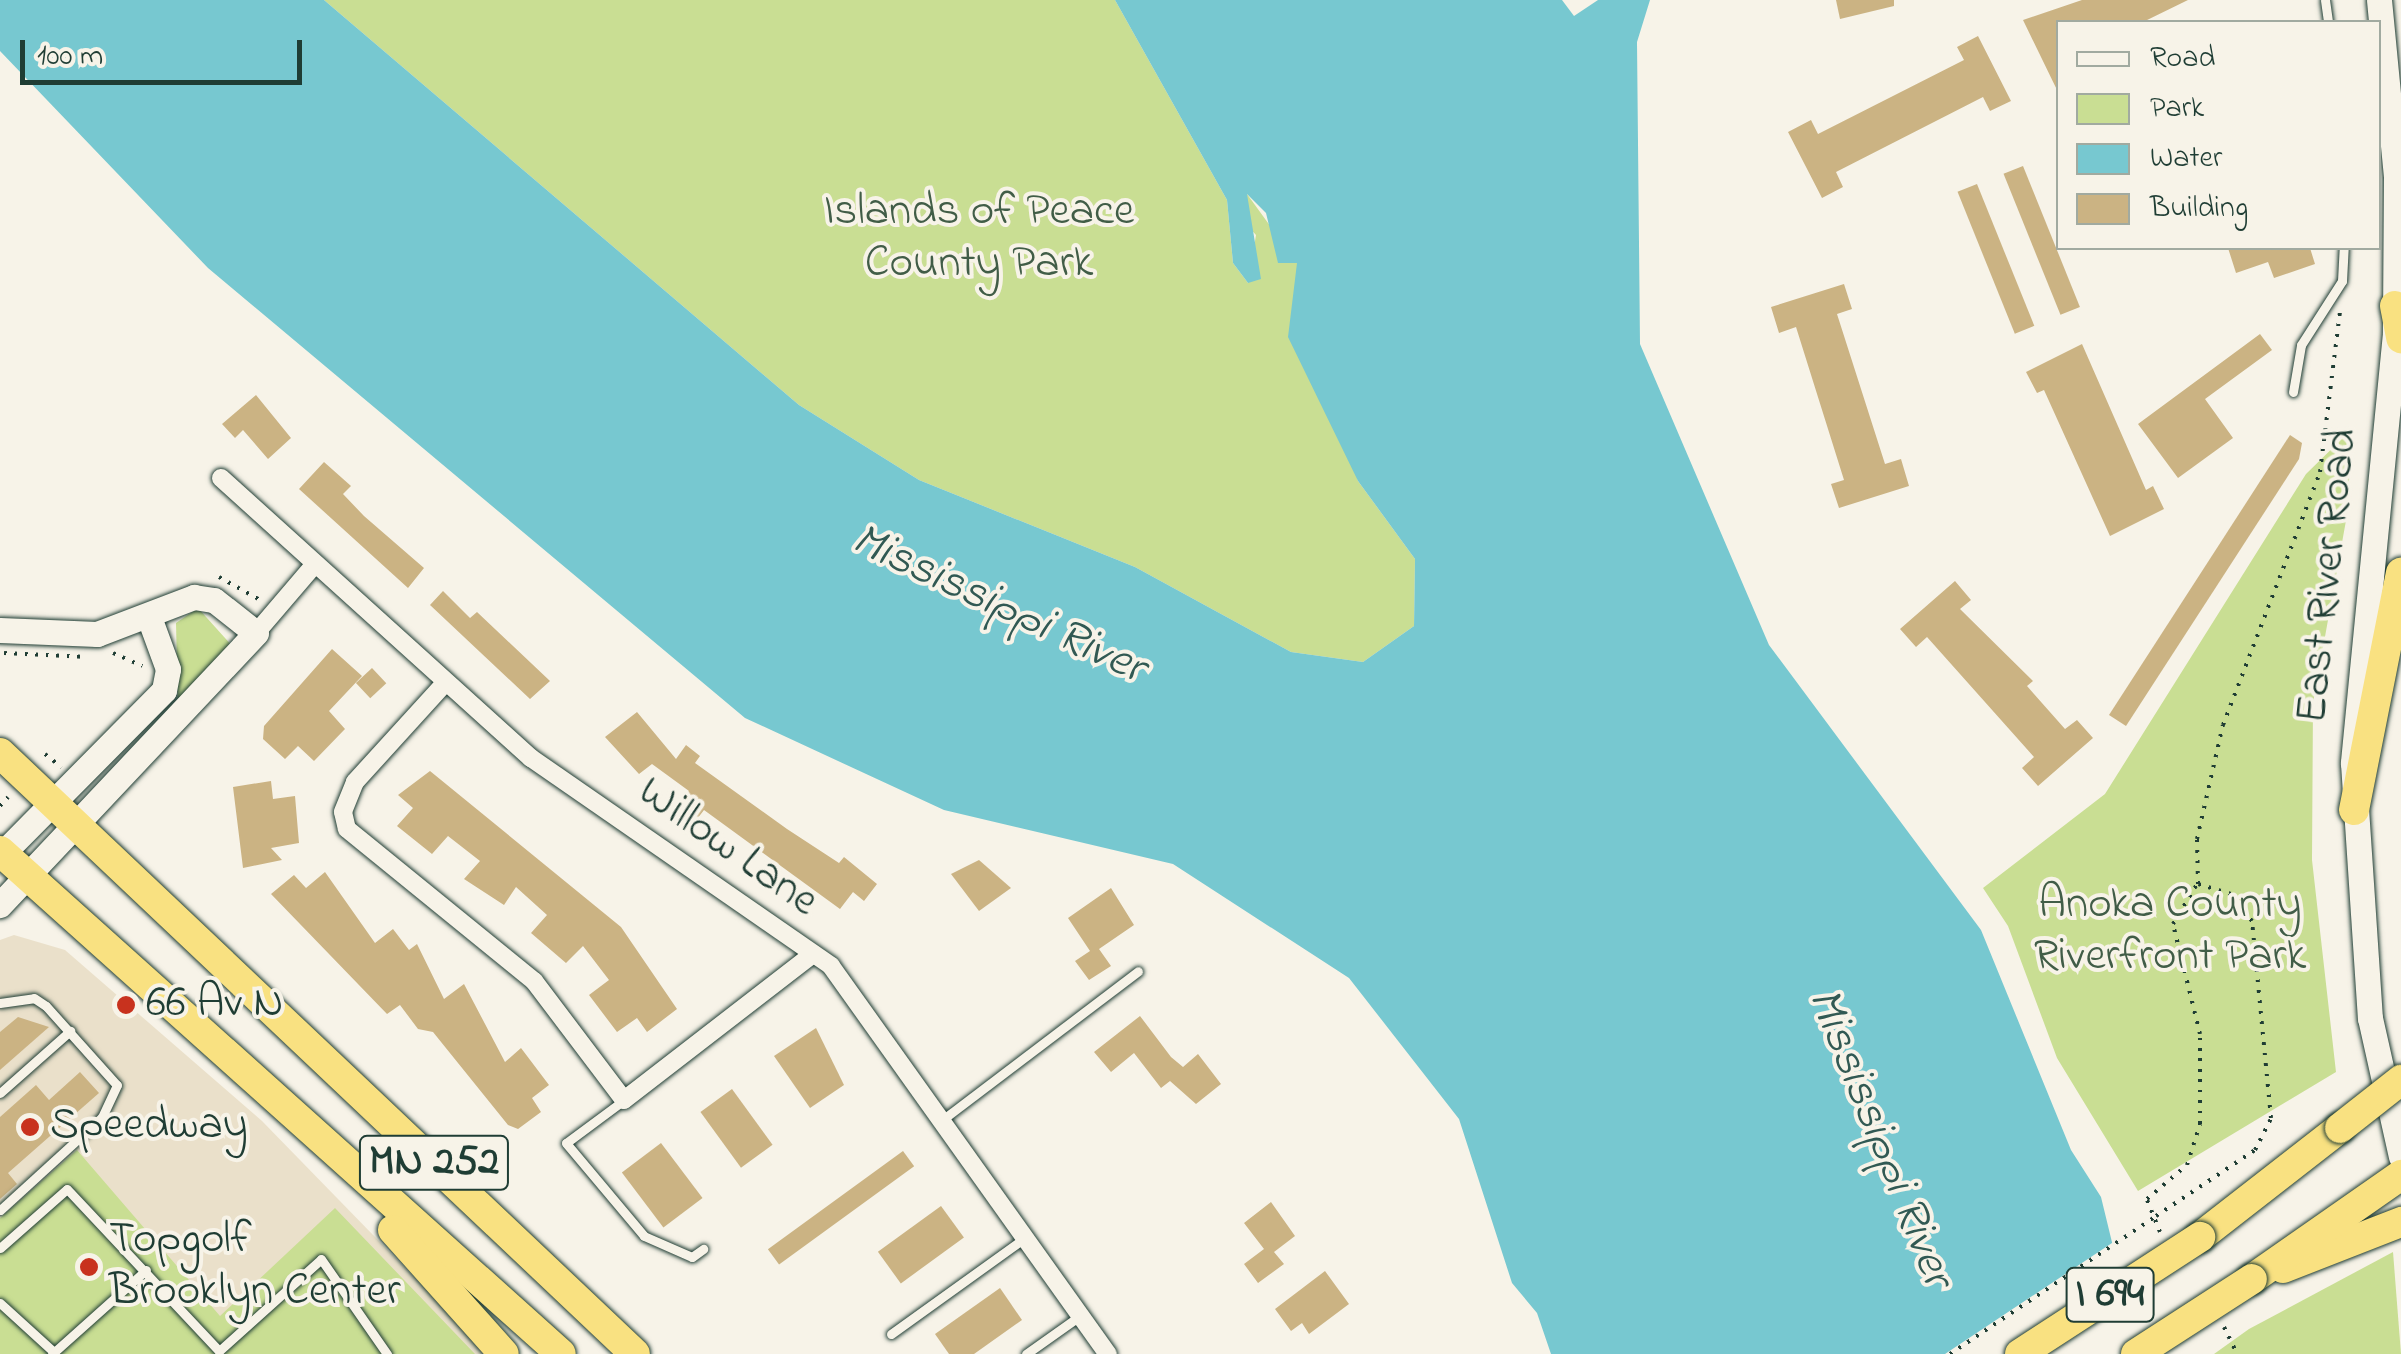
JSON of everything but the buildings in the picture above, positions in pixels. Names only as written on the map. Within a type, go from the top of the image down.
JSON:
[{"type":"highway","points":[[2395,306],[2401,338]]},
{"type":"highway","points":[[2354,810],[2401,573]]},
{"type":"highway","name":"MN 252","points":[[0,754],[560,1284]]},
{"type":"highway","points":[[1,853],[561,1354]]},
{"type":"highway","points":[[2200,1237],[2401,1080]]},
{"type":"highway","points":[[254,1082],[504,1354]]},
{"type":"highway","name":"I 694","points":[[2020,1354],[2401,1103]]},
{"type":"highway","name":"I 694","points":[[2136,1354],[2401,1174]]},
{"type":"highway","points":[[2252,1278],[2401,1222]]},
{"type":"highway","points":[[560,1284],[635,1354]]},
{"type":"highway","points":[[560,1284],[643,1354]]},
{"type":"main road","name":"East River Road","points":[[2379,0],[2394,129],[2395,306],[2354,810],[2374,1047],[2401,1157]]},
{"type":"main road","points":[[0,630],[76,637],[205,597],[256,633],[66,816],[1,853]]},
{"type":"main road","points":[[0,906],[28,877],[66,816],[164,690],[168,669],[149,616]]},
{"type":"street","name":"Willow Lane","points":[[221,478],[532,758],[840,976],[1108,1354]]},
{"type":"street","points":[[256,633],[314,565]]},
{"type":"street","points":[[445,683],[355,782],[343,812],[348,829],[534,981],[624,1100],[814,954]]},
{"type":"lane","points":[[2292,392],[2301,345],[2342,281],[2344,250]]},
{"type":"lane","points":[[942,1120],[1138,971]]},
{"type":"lane","points":[[0,1003],[34,998],[111,1074],[112,1104],[0,1210]]},
{"type":"lane","points":[[0,1093],[70,1031]]},
{"type":"lane","points":[[624,1100],[566,1143],[644,1236],[692,1257],[703,1249]]},
{"type":"lane","points":[[0,1248],[67,1188],[219,1351],[322,1259],[387,1354]]},
{"type":"lane","points":[[891,1334],[1026,1237]]},
{"type":"lane","points":[[0,1303],[54,1353],[146,1270]]},
{"type":"lane","points":[[1026,1354],[1080,1315]]},
{"type":"path","points":[[2168,1244],[2146,1206],[2187,1166],[2199,1137],[2200,1034],[2173,924],[2198,884],[2197,838],[2223,725],[2320,472],[2346,304]]},
{"type":"path","points":[[0,653],[53,660],[125,652],[142,665],[144,682]]},
{"type":"path","points":[[45,754],[64,769],[73,762]]},
{"type":"path","points":[[0,806],[8,797]]},
{"type":"path","points":[[1950,1354],[2255,1150],[2271,1118],[2252,920],[2231,894],[2198,884]]},
{"type":"path","points":[[2221,1323],[2237,1354]]},
{"type":"shaded area","points":[[14,935],[65,950],[262,1121],[489,1354],[0,1354],[0,940]]},
{"type":"green space","name":"Islands of Peace County Park","points":[[324,0],[1115,0],[1227,200],[1233,263],[1248,283],[1256,235],[1245,223],[1247,194],[1297,263],[1358,481],[1415,559],[1414,626],[1363,662],[1291,652],[1135,567],[919,480],[799,405]]},
{"type":"green space","name":"Anoka County Riverfront Park","points":[[2352,429],[2347,515],[2313,703],[2312,860],[2336,1072],[2138,1191],[2057,1058],[2008,926],[1983,888],[2105,794],[2306,474]]},
{"type":"green space","points":[[198,608],[234,648],[178,709],[176,623]]},
{"type":"green space","name":"Topgolf Brooklyn Center","points":[[77,1150],[220,1316],[335,1208],[475,1354],[0,1354],[0,1218]]},
{"type":"green space","points":[[2393,1252],[2401,1354],[2214,1354],[2249,1329]]},
{"type":"water","name":"Mississippi River","points":[[0,0],[324,0],[799,405],[919,480],[1135,567],[1291,652],[1363,662],[1414,626],[1415,559],[1358,481],[1288,337],[1297,263],[1278,263],[1266,213],[1247,194],[1261,279],[1248,283],[1233,263],[1227,200],[1115,0],[1562,0],[1574,16],[1598,0],[1650,0],[1637,42],[1640,344],[1769,645],[1981,930],[2071,1150],[2101,1197],[2127,1304],[2157,1354],[1551,1354],[1537,1313],[1512,1283],[1459,1119],[1349,978],[1173,864],[944,810],[745,718],[208,268],[0,51]]},
{"type":"pier","points":[[2118,1239],[2131,1302],[2154,1326],[2162,1354],[1945,1354]]},
{"type":"place","name":"66 Av N","points":[[126,1005]]},
{"type":"place","name":"Speedway","points":[[30,1127]]},
{"type":"place","name":"Topgolf Brooklyn Center","points":[[89,1267]]}]
